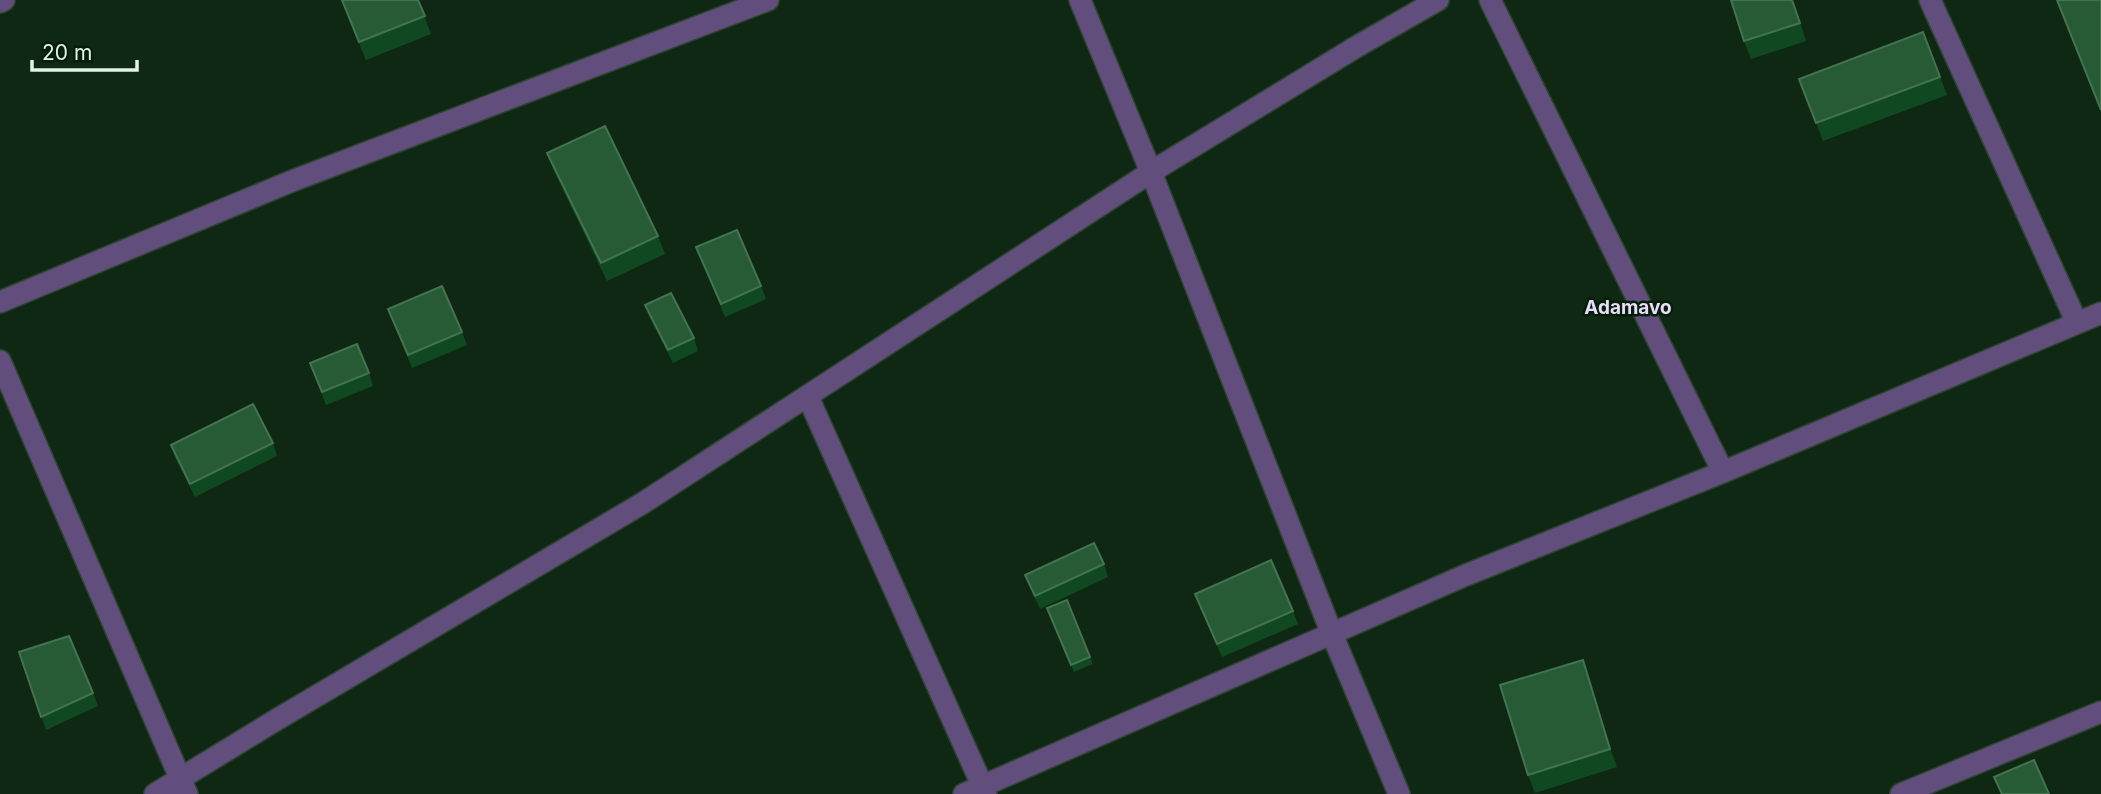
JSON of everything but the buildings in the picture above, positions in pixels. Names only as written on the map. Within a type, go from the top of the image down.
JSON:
[{"type":"street","points":[[0,302],[292,181],[768,0]]},
{"type":"street","points":[[1080,0],[1151,172],[1332,634],[1399,794]]},
{"type":"street","points":[[155,794],[185,787],[276,720],[643,503],[1151,172],[1438,0]]},
{"type":"street","points":[[1490,0],[1723,472]]},
{"type":"street","points":[[1930,0],[2077,323]]},
{"type":"street","points":[[808,397],[977,791],[1466,575],[1723,472],[2101,313]]},
{"type":"street","points":[[0,361],[185,787]]},
{"type":"street","points":[[1901,794],[2101,712]]},
{"type":"district","name":"Adamavo","points":[[1628,307]]}]
